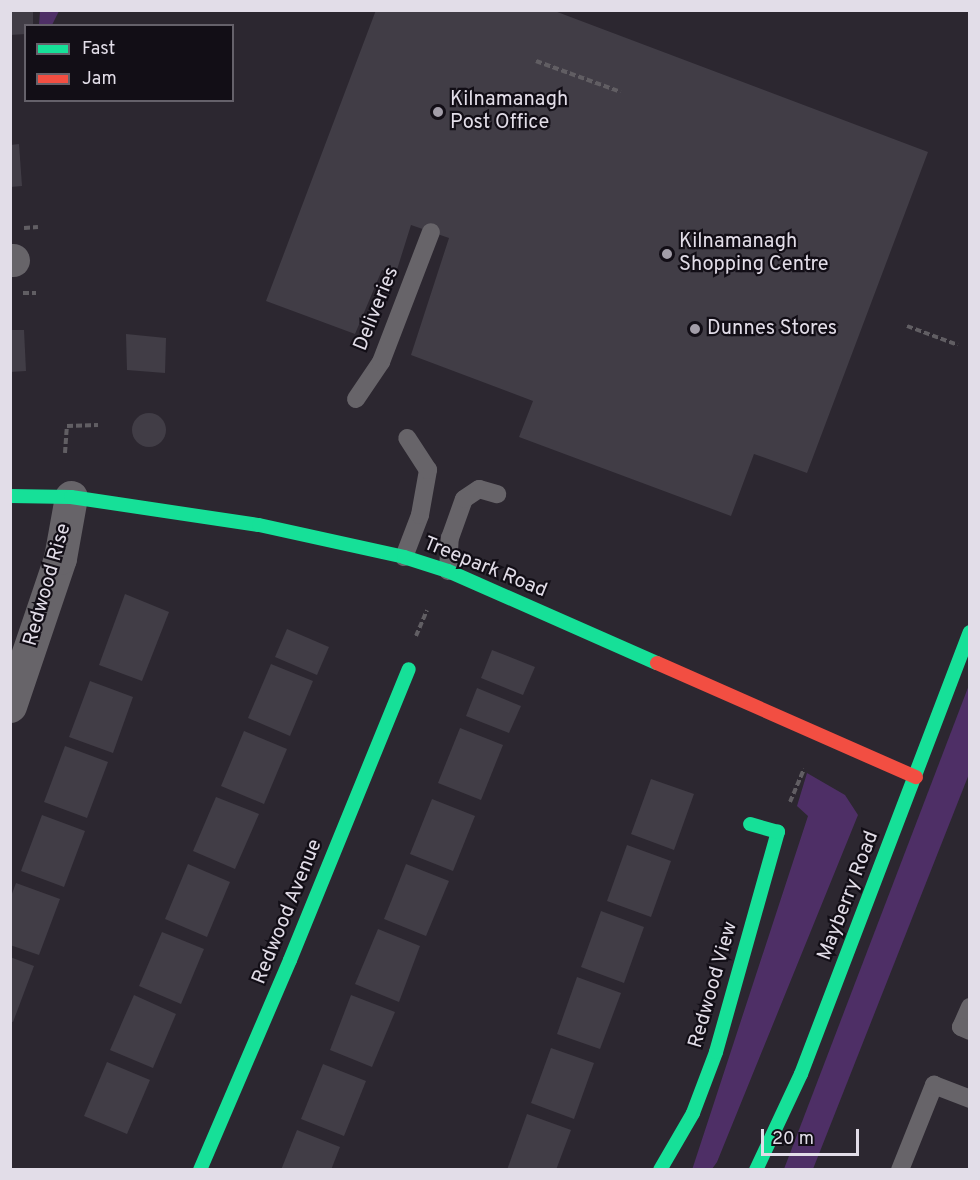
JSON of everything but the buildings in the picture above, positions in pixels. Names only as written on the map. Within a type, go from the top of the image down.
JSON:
[{"type":"street","name":"Treepark Road","points":[[10,496],[71,497],[259,525],[404,557],[448,571],[916,777]]},
{"type":"street","name":"Redwood Rise","points":[[10,706],[60,558],[71,497]]},
{"type":"street","name":"Mayberry Road","points":[[756,1170],[801,1074],[916,777],[969,632]]},
{"type":"street","name":"Redwood Avenue","points":[[200,1170],[290,960],[409,669]]},
{"type":"street","name":"Redwood View","points":[[660,1170],[693,1113],[716,1052],[778,832],[750,824]]},
{"type":"lane","name":"Deliveries","points":[[356,399],[381,362],[431,232]]},
{"type":"lane","points":[[404,557],[420,515],[428,470],[406,438]]},
{"type":"lane","points":[[448,571],[450,538],[464,499],[479,489],[497,494]]},
{"type":"lane","points":[[969,1007],[961,1027],[969,1031]]},
{"type":"lane","points":[[900,1170],[934,1085],[969,1099]]},
{"type":"path","points":[[536,61],[621,92]]},
{"type":"path","points":[[907,326],[958,345]]},
{"type":"path","points":[[65,453],[67,426],[98,425]]},
{"type":"path","points":[[417,636],[427,610]]},
{"type":"path","points":[[789,805],[804,769]]},
{"type":"shaded area","points":[[40,11],[59,11],[52,24],[39,24]]},
{"type":"shaded area","points":[[969,685],[969,774],[813,1169],[784,1169]]},
{"type":"shaded area","points":[[807,773],[845,795],[858,815],[717,1162],[712,1169],[692,1170],[808,816],[797,806]]},
{"type":"traffic: fast","points":[[10,496],[71,497],[259,525],[404,557],[448,571],[657,663]]},
{"type":"traffic: fast","points":[[756,1170],[801,1074],[970,632]]},
{"type":"traffic: fast","points":[[200,1170],[290,960],[409,669]]},
{"type":"traffic: fast","points":[[660,1170],[693,1113],[716,1052],[778,832],[750,824]]},
{"type":"traffic: jam","points":[[657,663],[916,777]]},
{"type":"place","name":"Kilnamanagh Post Office","points":[[438,112]]},
{"type":"place","name":"Kilnamanagh Shopping Centre","points":[[667,254]]},
{"type":"place","name":"Dunnes Stores","points":[[695,329]]}]
